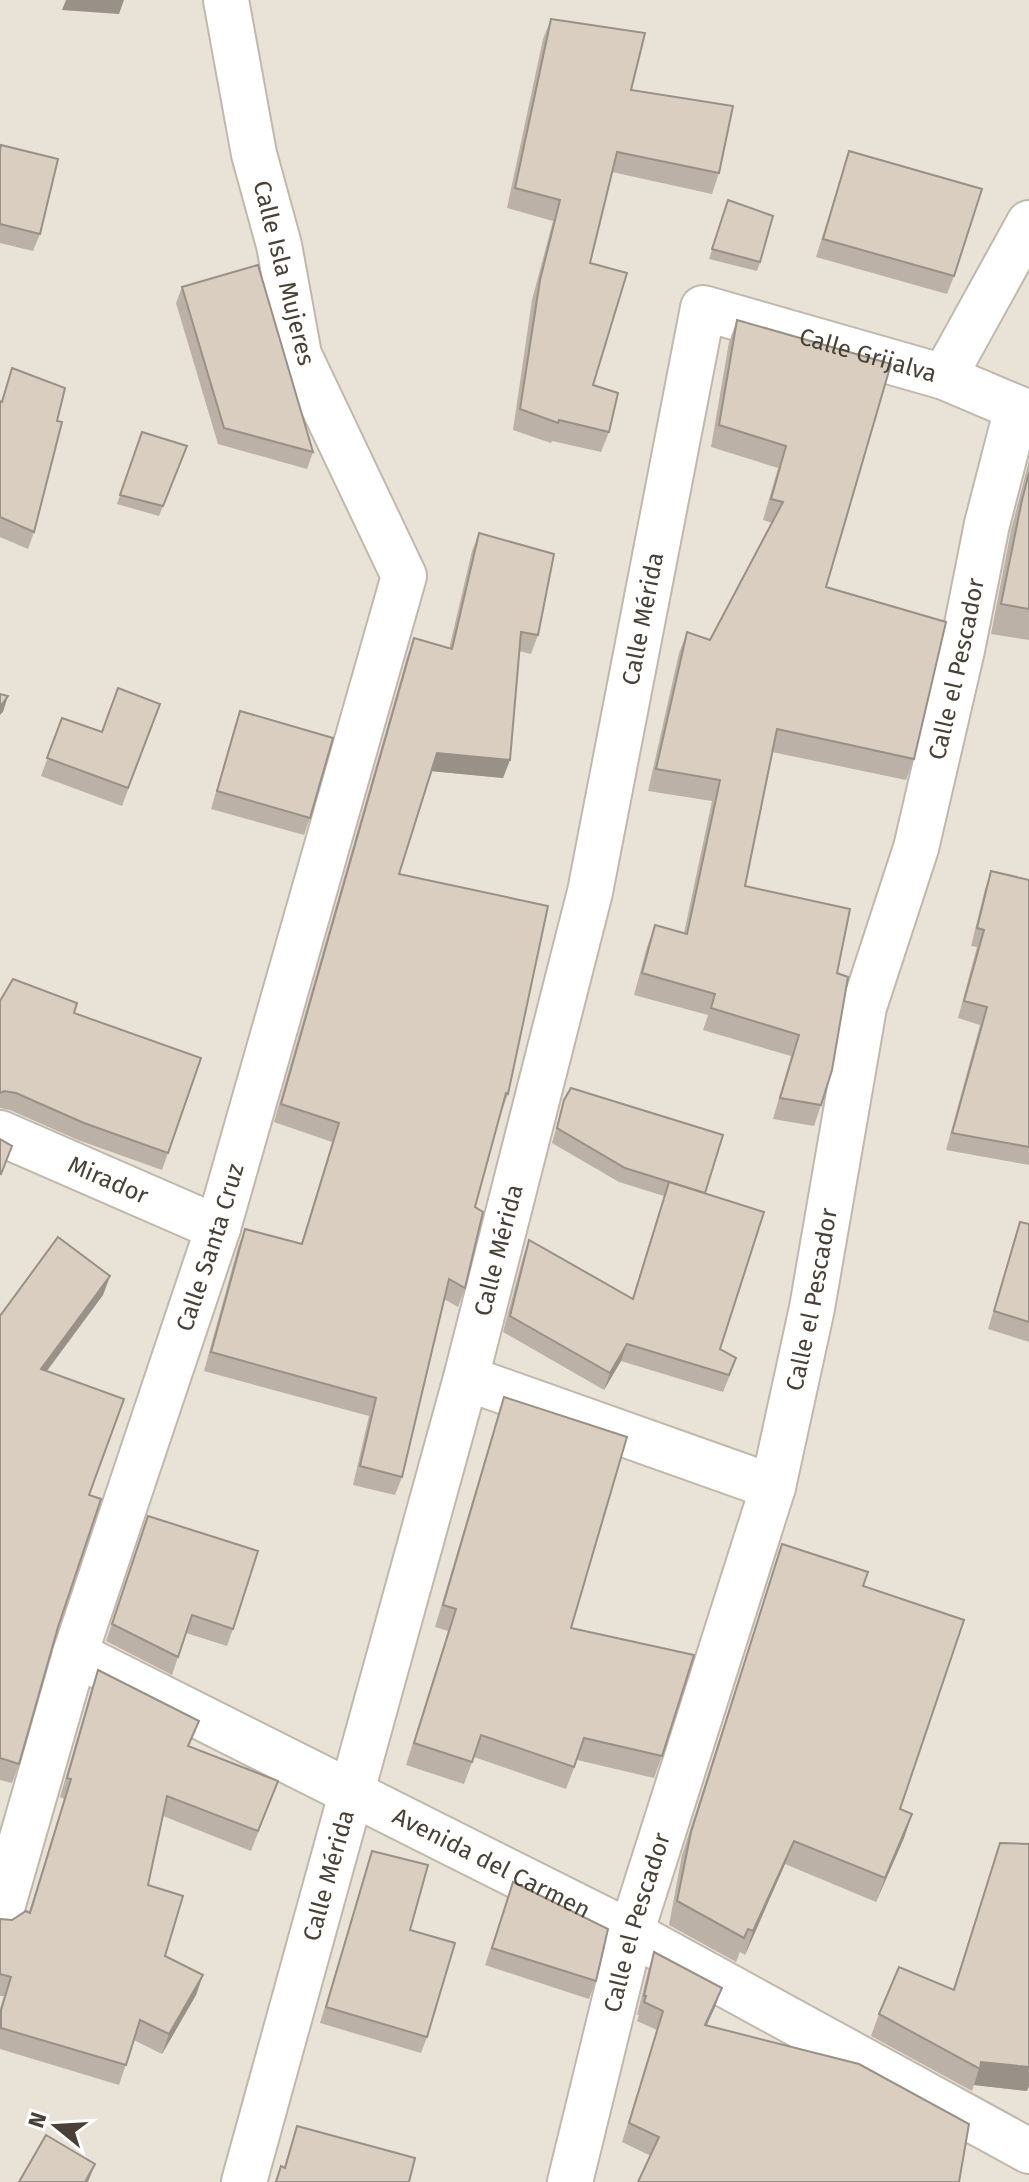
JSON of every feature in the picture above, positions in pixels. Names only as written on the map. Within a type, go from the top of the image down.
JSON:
[{"type":"street","name":"Calle Isla Mujeres","points":[[226,0],[254,154],[279,245],[299,355],[404,576]]},
{"type":"street","points":[[944,377],[1029,223]]},
{"type":"street","name":"Calle Grijalva","points":[[703,308],[944,377],[1023,411]]},
{"type":"street","name":"Calle Mérida","points":[[244,2182],[466,1378],[590,892],[703,308]]},
{"type":"street","name":"Calle el Pescador","points":[[570,2182],[631,1933],[773,1487],[812,1308],[864,1007],[916,848],[962,650],[987,524],[1023,411]]},
{"type":"street","name":"Calle Santa Cruz","points":[[0,1915],[75,1654],[218,1228],[404,576]]},
{"type":"street","name":"Mirador","points":[[0,1133],[218,1228]]},
{"type":"street","points":[[466,1378],[773,1487]]},
{"type":"street","name":"Avenida del Carmen","points":[[75,1654],[631,1933],[1029,2151]]},
{"type":"shaded area","points":[[0,0],[1029,0],[1029,2182],[0,2182]]},
{"type":"building","points":[[551,19],[645,33],[631,90],[733,106],[719,173],[617,152],[590,263],[627,273],[593,385],[618,393],[609,432],[559,420],[558,423],[520,409],[540,280],[560,200],[515,188]]},
{"type":"building","points":[[1,145],[58,159],[40,234],[0,224]]},
{"type":"building","points":[[849,151],[982,189],[954,276],[823,239]]},
{"type":"building","points":[[728,200],[773,216],[760,262],[712,249]]},
{"type":"building","points":[[258,265],[313,452],[224,428],[182,287]]},
{"type":"building","points":[[737,320],[891,364],[826,587],[946,622],[914,759],[777,729],[745,886],[850,909],[837,973],[848,977],[832,1070],[821,1105],[780,1098],[799,1035],[711,1008],[715,994],[642,973],[655,925],[687,934],[720,780],[656,769],[687,632],[710,640],[783,502],[771,499],[786,446],[719,425]]},
{"type":"building","points":[[12,368],[65,388],[57,421],[62,422],[34,532],[0,517],[0,401]]},
{"type":"building","points":[[142,432],[187,446],[163,506],[120,495]]},
{"type":"building","points":[[1029,473],[1029,609],[1001,604]]},
{"type":"building","points":[[479,533],[554,554],[538,635],[521,632],[510,760],[437,753],[399,874],[548,906],[508,1094],[475,1207],[483,1212],[465,1288],[449,1279],[402,1477],[360,1466],[376,1398],[211,1352],[245,1229],[302,1244],[339,1123],[281,1104],[414,638],[452,649]]},
{"type":"building","points":[[118,688],[160,704],[128,788],[47,758],[62,718],[102,732]]},
{"type":"building","points":[[0,694],[8,696],[0,707]]},
{"type":"building","points":[[240,711],[333,738],[310,818],[217,791]]},
{"type":"building","points":[[991,871],[1029,880],[1029,1147],[952,1133],[987,1007],[964,1001],[984,930],[977,928]]},
{"type":"building","points":[[13,979],[77,1003],[74,1013],[201,1058],[168,1153],[84,1123],[16,1093],[0,1093],[0,1001]]},
{"type":"building","points":[[571,1088],[723,1135],[705,1193],[625,1168],[557,1128],[564,1100]]},
{"type":"building","points":[[0,1139],[12,1146],[1,1174],[0,1173]]},
{"type":"building","points":[[669,1182],[764,1212],[720,1349],[736,1358],[729,1375],[627,1344],[610,1373],[510,1316],[529,1240],[633,1299]]},
{"type":"building","points":[[1020,1222],[1029,1224],[1029,1322],[994,1311]]},
{"type":"building","points":[[58,1237],[110,1276],[41,1369],[124,1399],[89,1495],[101,1499],[58,1627],[19,1764],[0,1758],[0,1316]]},
{"type":"building","points":[[504,1397],[627,1437],[571,1628],[694,1655],[662,1756],[584,1738],[574,1767],[481,1735],[472,1762],[414,1743],[456,1609],[443,1605]]},
{"type":"building","points":[[148,1516],[258,1551],[233,1629],[192,1615],[178,1657],[112,1624]]},
{"type":"building","points":[[782,1544],[868,1572],[863,1586],[964,1620],[900,1809],[912,1814],[885,1878],[794,1841],[753,1931],[748,1929],[744,1938],[677,1901],[691,1832]]},
{"type":"building","points":[[98,1670],[199,1721],[188,1746],[278,1781],[258,1831],[167,1796],[148,1885],[183,1896],[165,1956],[203,1975],[169,2034],[140,2020],[126,2065],[1,2028],[1,2010],[11,1977],[0,1974],[0,1919],[12,1920],[26,1911],[30,1913],[71,1779],[67,1778]]},
{"type":"building","points":[[1000,1843],[1029,1844],[1029,2067],[981,2062],[980,2069],[879,2014],[899,1967],[954,1990]]},
{"type":"building","points":[[372,1851],[428,1865],[410,1930],[455,1943],[427,2037],[326,2007]]},
{"type":"building","points":[[513,1882],[608,1929],[596,1981],[492,1948]]},
{"type":"building","points":[[654,1952],[722,1988],[705,2025],[859,2064],[969,2124],[959,2182],[638,2182],[659,2137],[629,2123],[663,2011],[644,2002]]},
{"type":"building","points":[[297,2126],[415,2158],[409,2182],[276,2182],[281,2166],[285,2168]]},
{"type":"building","points":[[46,2135],[95,2164],[85,2182],[19,2182]]}]
